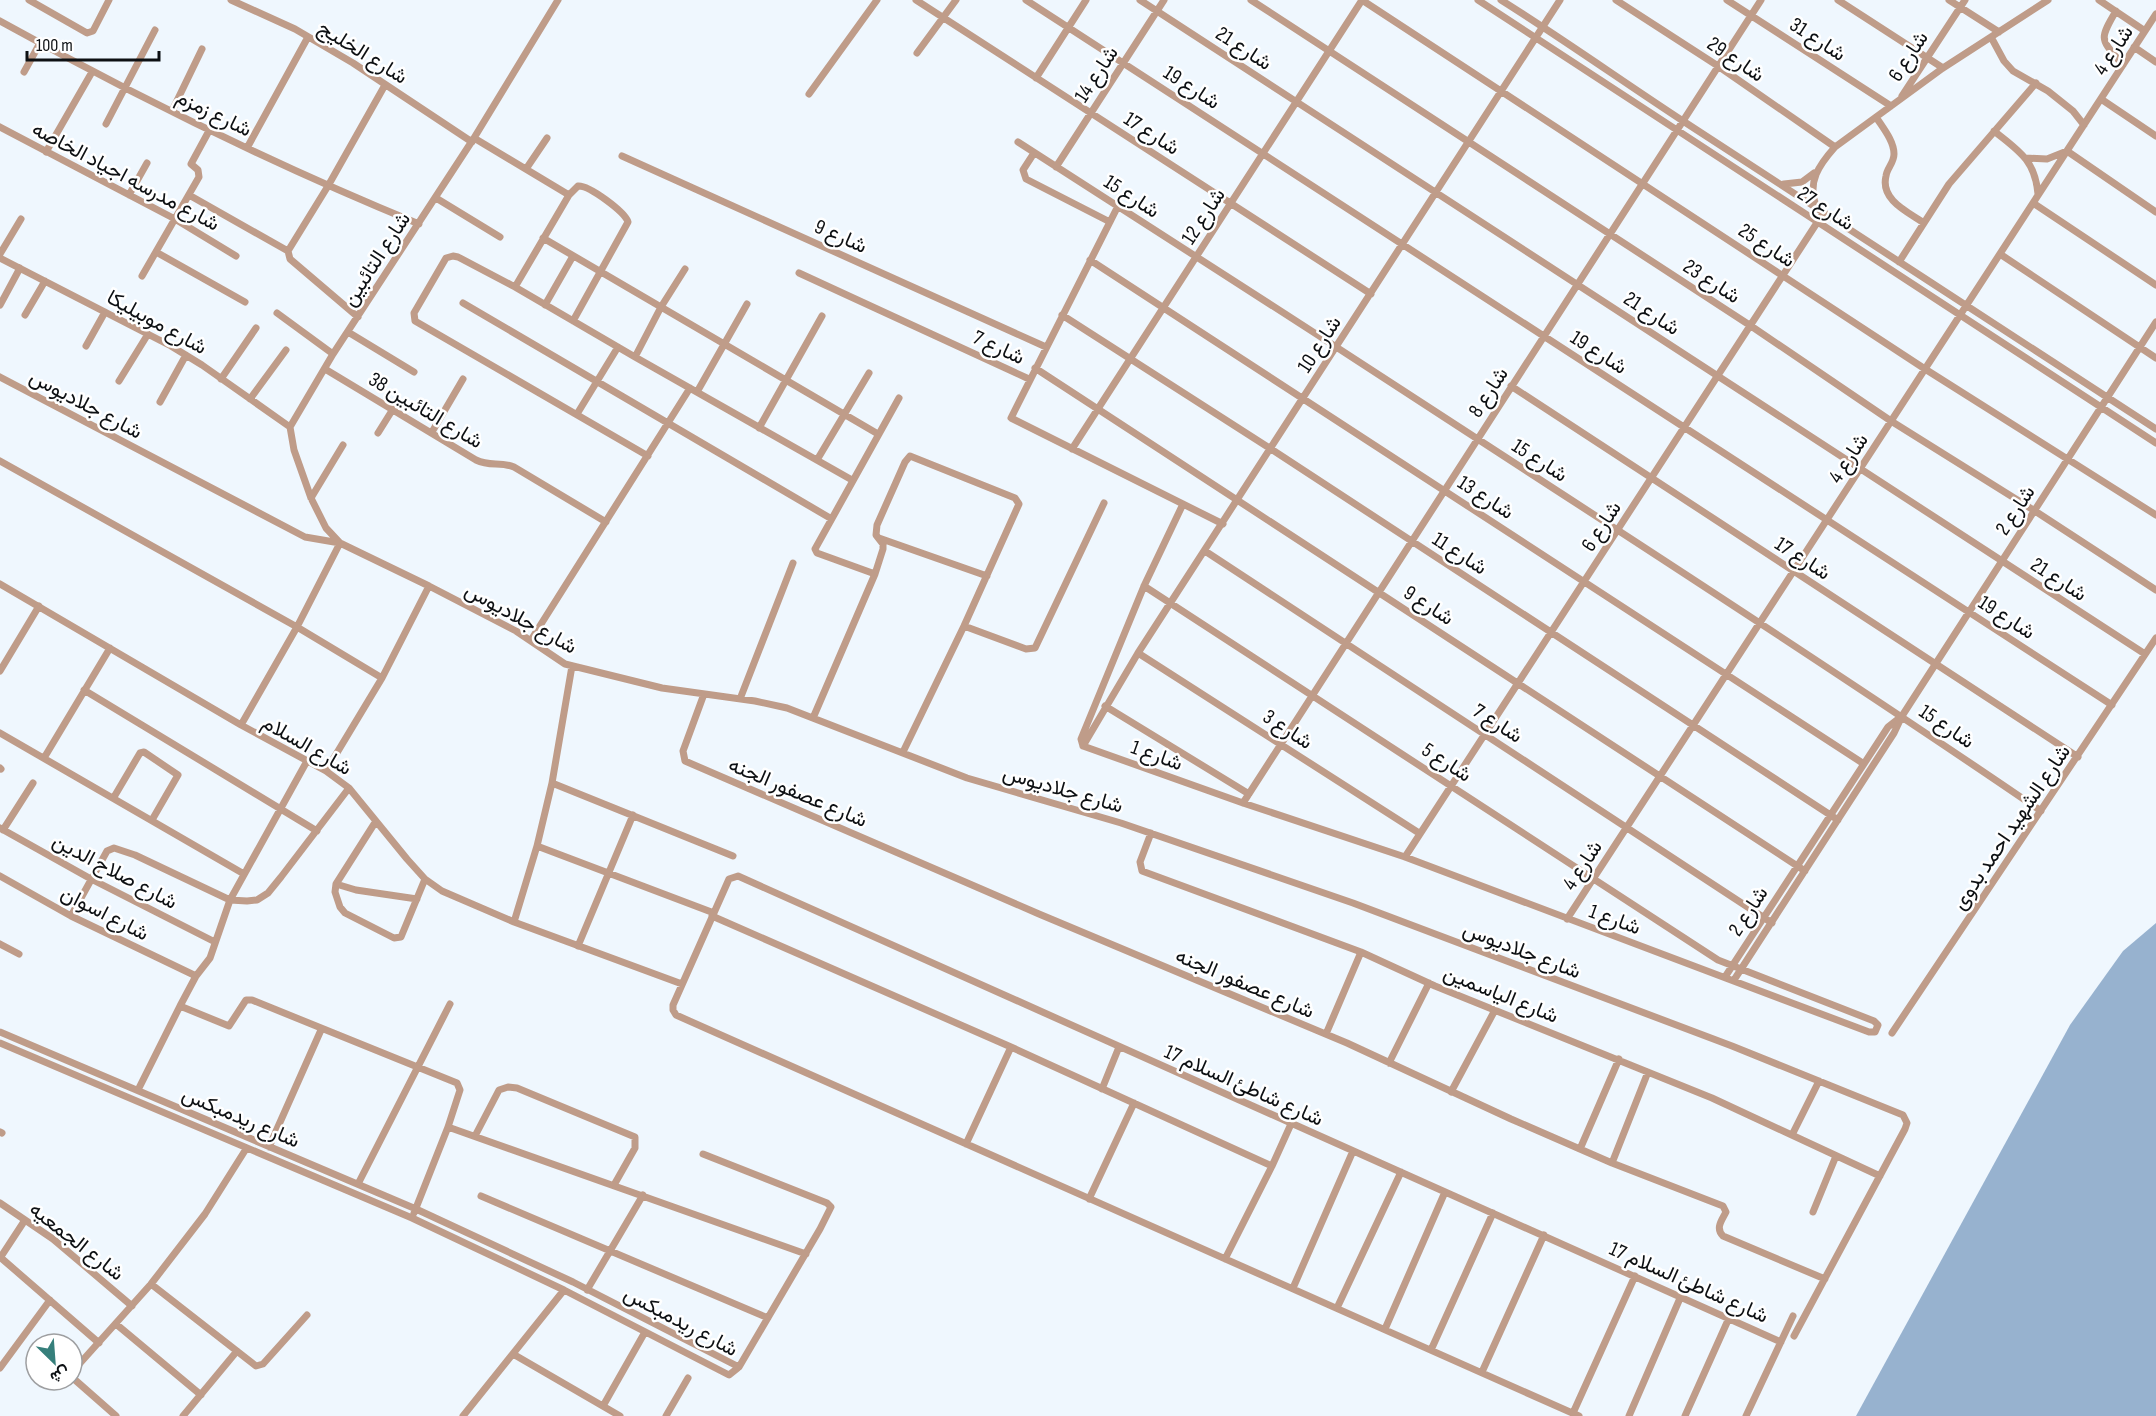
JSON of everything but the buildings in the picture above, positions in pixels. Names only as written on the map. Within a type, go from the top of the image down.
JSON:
[{"type":"street","points":[[29,0],[87,33],[93,31],[109,0]]},
{"type":"street","name":"شارع الخليج","points":[[231,0],[308,37],[473,140],[569,195]]},
{"type":"street","name":"شارع التائبين","points":[[290,427],[333,354],[473,140],[558,0]]},
{"type":"street","points":[[809,94],[877,0]]},
{"type":"street","name":"شارع 17","points":[[916,0],[1371,294]]},
{"type":"street","points":[[917,53],[956,0]]},
{"type":"street","name":"شارع 19","points":[[1026,0],[2112,705]]},
{"type":"street","points":[[1036,78],[1086,0]]},
{"type":"street","name":"شارع 21","points":[[1140,0],[2145,654]]},
{"type":"street","name":"شارع 14","points":[[1056,167],[1164,0]]},
{"type":"street","name":"شارع 23","points":[[1251,0],[1751,326],[1891,421],[2035,510],[2156,590]]},
{"type":"street","name":"شارع 12","points":[[1072,449],[1362,0]]},
{"type":"street","name":"شارع 25","points":[[1362,0],[1925,369],[2156,515]]},
{"type":"street","name":"شارع 27","points":[[1478,0],[2156,443]]},
{"type":"street","name":"شارع 27","points":[[1501,0],[1782,183],[1965,307],[2156,429]]},
{"type":"street","name":"شارع 10","points":[[1083,746],[1138,653],[1560,0]]},
{"type":"street","name":"شارع 29","points":[[1616,0],[1718,66],[1835,147]]},
{"type":"street","name":"شارع 31","points":[[1727,0],[1891,106]]},
{"type":"street","name":"شارع 8","points":[[1243,803],[1761,0]]},
{"type":"street","points":[[1838,0],[1943,68]]},
{"type":"street","points":[[1949,0],[1999,32]]},
{"type":"street","name":"شارع 6","points":[[1899,101],[1965,0]]},
{"type":"street","points":[[1782,183],[1802,182],[1811,177],[1835,147],[1943,68],[2048,0]]},
{"type":"street","points":[[2100,0],[2145,31]]},
{"type":"street","points":[[2116,11],[2103,38],[2123,65]]},
{"type":"street","name":"شارع 4","points":[[1567,919],[2156,14]]},
{"type":"street","name":"شارع زمزم","points":[[0,21],[92,72],[247,148],[328,186],[419,224]]},
{"type":"street","points":[[106,124],[155,30]]},
{"type":"street","points":[[247,148],[308,37]]},
{"type":"street","points":[[1991,37],[2004,61],[2013,71],[2036,83],[2073,111],[2084,125]]},
{"type":"street","points":[[24,72],[40,43]]},
{"type":"street","points":[[2134,47],[2156,62]]},
{"type":"street","points":[[172,111],[202,49]]},
{"type":"street","points":[[46,152],[92,72]]},
{"type":"street","points":[[1899,262],[1949,184],[2036,83]]},
{"type":"street","points":[[358,316],[290,259],[288,251],[385,85]]},
{"type":"street","points":[[2101,99],[2156,136]]},
{"type":"street","points":[[1876,117],[1893,148],[1893,162],[1885,176],[1886,189],[1896,204],[1924,223]]},
{"type":"street","points":[[142,276],[200,177],[191,164],[210,129]]},
{"type":"street","name":"شارع مدرسه اجياد الخاصه","points":[[1,130],[175,219],[236,256]]},
{"type":"street","points":[[1994,131],[2026,158],[2033,169],[2038,194]]},
{"type":"street","points":[[526,170],[547,138]]},
{"type":"street","name":"شارع 15","points":[[1018,142],[1618,530],[1902,716],[2042,811]]},
{"type":"street","points":[[2026,158],[2047,159],[2067,151],[2156,212]]},
{"type":"street","points":[[1034,153],[1023,170],[1026,179],[1110,222]]},
{"type":"street","name":"شارع 9","points":[[622,156],[1046,347]]},
{"type":"street","points":[[129,195],[147,163]]},
{"type":"street","points":[[1816,206],[1812,187],[1818,169]]},
{"type":"street","points":[[515,287],[569,195],[578,186],[583,186],[621,211],[628,219],[627,227],[573,321]]},
{"type":"street","points":[[189,195],[288,251]]},
{"type":"street","points":[[436,198],[500,237]]},
{"type":"street","points":[[2033,203],[2156,285]]},
{"type":"street","points":[[1029,379],[1118,206]]},
{"type":"street","name":"شارع 6","points":[[1405,856],[1824,212]]},
{"type":"street","points":[[0,256],[21,219]]},
{"type":"street","points":[[543,238],[878,434]]},
{"type":"street","points":[[156,252],[244,302]]},
{"type":"street","points":[[2000,254],[2156,358]]},
{"type":"street","name":"شارع موبيليكا","points":[[0,256],[186,355],[290,427]]},
{"type":"street","points":[[648,456],[419,325],[413,318],[414,313],[437,272],[449,256],[458,257],[515,287],[852,480]]},
{"type":"street","points":[[545,304],[573,256]]},
{"type":"street","name":"شارع 13","points":[[1090,260],[1864,764]]},
{"type":"street","points":[[0,304],[20,268]]},
{"type":"street","points":[[635,357],[685,269]]},
{"type":"street","name":"شارع 7","points":[[799,273],[1029,379],[1011,418],[1223,524]]},
{"type":"street","points":[[25,315],[45,281]]},
{"type":"street","points":[[463,303],[830,518]]},
{"type":"street","points":[[531,640],[668,423],[693,390],[747,304]]},
{"type":"street","points":[[86,346],[105,312]]},
{"type":"street","points":[[277,314],[333,354]]},
{"type":"street","name":"شارع 11","points":[[1062,315],[1838,820]]},
{"type":"street","points":[[759,428],[822,316]]},
{"type":"street","name":"شارع 2","points":[[1734,980],[2156,322]]},
{"type":"street","points":[[221,379],[256,328]]},
{"type":"street","points":[[348,332],[414,372]]},
{"type":"street","points":[[119,381],[148,334]]},
{"type":"street","points":[[577,414],[618,347]]},
{"type":"street","points":[[250,399],[286,350]]},
{"type":"street","points":[[160,402],[186,355]]},
{"type":"street","name":"شارع 9","points":[[1035,368],[1805,871]]},
{"type":"street","name":"شارع التائبين 38","points":[[325,369],[483,464],[502,464],[514,467],[606,522]]},
{"type":"street","points":[[817,460],[869,373]]},
{"type":"street","name":"شارع جلاديوس","points":[[0,377],[305,537],[340,543],[429,586],[531,640],[554,658],[572,666],[618,679],[788,708],[967,778],[1151,833],[1353,903],[1732,1046],[1905,1118],[1907,1123],[1905,1129],[1794,1336]]},
{"type":"street","points":[[432,432],[463,380]]},
{"type":"street","name":"شارع 17","points":[[1511,387],[2078,757]]},
{"type":"street","points":[[875,574],[817,553],[815,549],[816,543],[899,398]]},
{"type":"street","points":[[378,433],[393,409]]},
{"type":"street","points":[[241,725],[297,627],[340,543],[326,528],[310,498],[294,450],[290,427]]},
{"type":"street","points":[[310,498],[343,446]]},
{"type":"street","points":[[813,718],[875,574],[884,544],[875,531],[905,462],[910,456],[1018,501],[1017,510],[987,576],[903,752]]},
{"type":"street","points":[[0,461],[297,627],[382,678]]},
{"type":"street","points":[[964,626],[1026,650],[1035,648],[1104,503]]},
{"type":"street","points":[[1083,746],[1081,739],[1144,586],[1183,504]]},
{"type":"street","points":[[879,538],[987,576]]},
{"type":"street","name":"شارع 7","points":[[1205,551],[1772,923]]},
{"type":"street","points":[[740,699],[793,563]]},
{"type":"street","name":"شارع السلام","points":[[0,584],[241,725],[326,771],[349,788],[424,879],[442,891],[514,922],[682,984]]},
{"type":"street","points":[[326,771],[382,678],[429,586]]},
{"type":"street","name":"شارع 5","points":[[1144,586],[1452,785],[1592,879],[1718,960],[1732,966]]},
{"type":"street","points":[[0,671],[39,606]]},
{"type":"street","name":"شارع الشهيد احمد بدوى","points":[[1892,1033],[2156,638]]},
{"type":"street","points":[[44,758],[110,648]]},
{"type":"street","name":"شارع 3","points":[[1138,653],[1419,834]]},
{"type":"street","points":[[514,922],[537,846],[552,783],[572,666]]},
{"type":"street","points":[[84,690],[317,831]]},
{"type":"street","name":"شارع عصفور الجنه","points":[[704,694],[683,751],[685,761],[1326,1034],[1612,1163],[1723,1206],[1726,1212],[1718,1227],[1723,1236],[1825,1279]]},
{"type":"street","points":[[1105,706],[1249,794]]},
{"type":"street","name":"شارع 2","points":[[1725,977],[1892,722],[1902,716]]},
{"type":"street","points":[[0,734],[114,797],[244,874]]},
{"type":"street","name":"شارع 1","points":[[1083,746],[1243,803],[1405,856],[1869,1032],[1875,1032],[1878,1029],[1874,1021],[1732,966]]},
{"type":"street","points":[[114,797],[140,753],[144,752],[178,775],[152,820]]},
{"type":"street","points":[[138,1090],[196,976],[210,958],[230,900],[307,761]]},
{"type":"street","points":[[1,829],[33,783]]},
{"type":"street","points":[[552,783],[733,856]]},
{"type":"street","points":[[71,916],[107,851],[118,848],[230,900],[256,900],[268,893],[349,788]]},
{"type":"street","points":[[578,946],[633,815]]},
{"type":"street","points":[[376,821],[336,884],[336,898],[345,913],[397,939],[403,935],[424,879]]},
{"type":"street","name":"شارع صلاح الدين","points":[[1,829],[91,879],[216,942]]},
{"type":"street","name":"شارع الياسمين","points":[[1151,833],[1140,862],[1142,871],[1361,952],[1428,983],[1712,1098],[1880,1176]]},
{"type":"street","points":[[537,846],[713,915],[1134,1102],[1272,1166]]},
{"type":"street","name":"شارع اسوان","points":[[0,876],[71,916],[196,976]]},
{"type":"street","name":"شارع شاطئ السلام 17","points":[[1576,1415],[676,1015],[673,1005],[729,879],[738,876],[1781,1342]]},
{"type":"street","points":[[336,884],[356,890],[417,899]]},
{"type":"street","points":[[0,944],[19,954]]},
{"type":"street","points":[[1326,1034],[1361,952]]},
{"type":"street","points":[[1389,1063],[1428,983]]},
{"type":"street","points":[[180,1006],[229,1026],[246,1000],[250,1000],[458,1085],[460,1090],[448,1127],[412,1218]]},
{"type":"street","points":[[358,1184],[450,1004]]},
{"type":"street","points":[[1451,1092],[1495,1010]]},
{"type":"street","points":[[268,1146],[321,1030]]},
{"type":"street","name":"شارع ريدمبكس","points":[[0,1032],[416,1209],[587,1290],[739,1367],[731,1374],[724,1374],[564,1290],[412,1218],[0,1043]]},
{"type":"street","points":[[966,1144],[1011,1047]]},
{"type":"street","points":[[1102,1089],[1119,1047]]},
{"type":"street","points":[[1580,1149],[1619,1059]]},
{"type":"street","points":[[1612,1163],[1648,1072]]},
{"type":"street","points":[[94,1083],[98,1073]]},
{"type":"street","points":[[1792,1135],[1819,1081]]},
{"type":"street","points":[[475,1136],[499,1090],[508,1087],[518,1088],[635,1137],[635,1148],[614,1185]]},
{"type":"street","points":[[1089,1199],[1134,1102]]},
{"type":"street","points":[[1225,1259],[1291,1124]]},
{"type":"street","points":[[448,1127],[806,1254]]},
{"type":"street","points":[[114,1415],[74,1379],[76,1367],[151,1284],[205,1214],[246,1149]]},
{"type":"street","points":[[1293,1288],[1353,1151]]},
{"type":"street","points":[[703,1154],[829,1205],[830,1210],[739,1367]]},
{"type":"street","points":[[1814,1212],[1836,1156]]},
{"type":"street","points":[[1337,1308],[1401,1172]]},
{"type":"street","points":[[1385,1329],[1445,1192]]},
{"type":"street","points":[[587,1290],[643,1195]]},
{"type":"street","points":[[481,1196],[768,1318]]},
{"type":"street","name":"شارع الجمعيه","points":[[0,1203],[53,1239],[132,1306]]},
{"type":"street","points":[[1431,1350],[1494,1213]]},
{"type":"street","points":[[25,1220],[0,1258],[99,1343]]},
{"type":"street","points":[[1482,1372],[1544,1235]]},
{"type":"street","points":[[1576,1415],[1635,1276]]},
{"type":"street","points":[[151,1284],[256,1366],[260,1366],[307,1315]]},
{"type":"street","points":[[462,1416],[564,1290]]},
{"type":"street","points":[[1629,1416],[1681,1296]]},
{"type":"street","points":[[0,1368],[50,1300]]},
{"type":"street","points":[[1746,1416],[1793,1316]]},
{"type":"street","points":[[1685,1416],[1729,1318]]},
{"type":"street","points":[[116,1324],[201,1395]]},
{"type":"street","points":[[603,1406],[645,1332]]},
{"type":"street","points":[[183,1416],[237,1351]]},
{"type":"street","points":[[513,1354],[620,1416]]},
{"type":"street","points":[[666,1416],[688,1378]]},
{"type":"water","points":[[2156,923],[2156,1416],[1856,1416],[2070,1025],[2123,951]]}]
